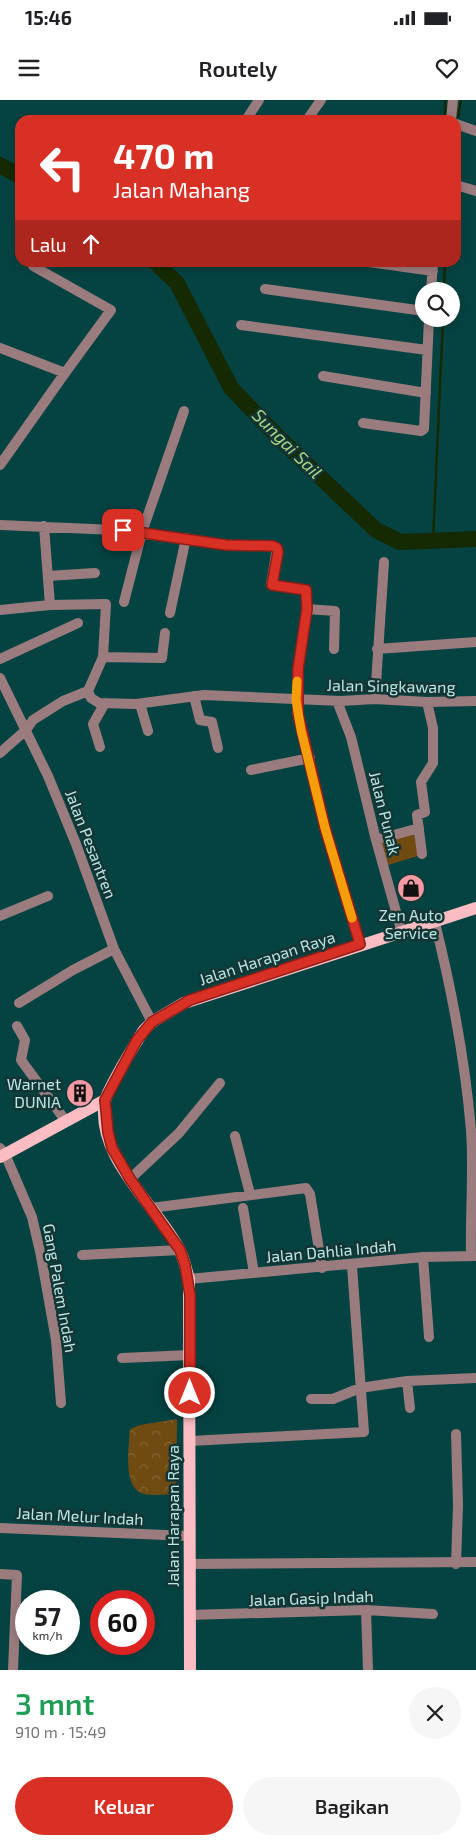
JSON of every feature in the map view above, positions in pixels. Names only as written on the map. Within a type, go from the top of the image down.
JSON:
[{"type":"main road","name":"Jalan Harapan Raya","points":[[190,1670],[190,1356],[188,1278],[180,1250],[130,1179],[112,1148],[108,1132],[105,1100],[137,1040],[152,1022],[190,1000],[360,944],[435,923],[476,908]]},
{"type":"main road","points":[[2,1153],[105,1100]]},
{"type":"street","points":[[249,115],[258,100]]},
{"type":"street","points":[[310,115],[320,100]]},
{"type":"street","points":[[452,115],[453,100]]},
{"type":"street","points":[[461,126],[476,131]]},
{"type":"street","points":[[461,186],[476,191]]},
{"type":"street","points":[[0,465],[111,310],[36,267]]},
{"type":"street","points":[[432,282],[433,267]]},
{"type":"street","points":[[265,289],[415,310]]},
{"type":"street","points":[[241,325],[427,350]]},
{"type":"street","points":[[363,423],[421,431],[425,426],[428,327]]},
{"type":"street","points":[[0,348],[65,373]]},
{"type":"street","points":[[323,376],[426,393]]},
{"type":"street","points":[[124,602],[142,532],[184,411]]},
{"type":"street","points":[[0,529],[0,525],[142,532],[226,545],[270,546],[277,548],[272,585],[306,590],[307,609],[298,669],[296,700],[301,730],[310,758],[325,828],[360,944]]},
{"type":"street","points":[[44,526],[50,605]]},
{"type":"street","points":[[170,613],[186,538]]},
{"type":"street","points":[[375,698],[384,562]]},
{"type":"street","points":[[48,576],[95,574]]},
{"type":"street","points":[[0,610],[50,605],[106,604],[103,657],[88,691],[63,700],[40,714],[26,730],[0,753]]},
{"type":"street","points":[[307,609],[335,611],[334,649]]},
{"type":"street","points":[[0,659],[78,623]]},
{"type":"street","points":[[103,657],[161,658],[165,633]]},
{"type":"street","points":[[377,649],[476,642]]},
{"type":"street","name":"Jalan Pesantren","points":[[0,678],[48,776],[76,844],[114,949],[152,1022]]},
{"type":"street","points":[[88,691],[95,701],[105,703],[93,724],[100,747]]},
{"type":"street","points":[[194,696],[200,720],[212,722],[218,748]]},
{"type":"street","name":"Jalan Singkawang","points":[[105,703],[140,704],[194,696],[246,696],[296,700],[375,698],[427,702],[476,701]]},
{"type":"street","name":"Jalan Punak","points":[[337,700],[351,737],[376,840],[402,933]]},
{"type":"street","points":[[422,854],[417,815],[425,812],[421,782],[433,763],[433,728],[427,702]]},
{"type":"street","points":[[140,704],[148,732]]},
{"type":"street","points":[[251,770],[310,758]]},
{"type":"street","points":[[376,840],[419,828]]},
{"type":"street","points":[[0,916],[48,896]]},
{"type":"street","points":[[435,923],[448,974],[471,1129],[474,1256]]},
{"type":"street","points":[[19,1003],[73,970],[114,949]]},
{"type":"street","points":[[17,1026],[25,1040],[21,1060],[65,1120]]},
{"type":"street","points":[[130,1179],[179,1133],[220,1083]]},
{"type":"street","points":[[234,1136],[250,1194]]},
{"type":"street","name":"Gang Palem Indah","points":[[2,1153],[32,1217],[42,1256],[56,1340],[61,1403]]},
{"type":"street","points":[[151,1208],[250,1194],[308,1190],[322,1268]]},
{"type":"street","points":[[243,1208],[254,1273]]},
{"type":"street","points":[[82,1255],[180,1250]]},
{"type":"street","name":"Jalan Dahlia Indah","points":[[188,1278],[352,1266],[423,1258],[474,1256]]},
{"type":"street","points":[[423,1258],[429,1337]]},
{"type":"street","points":[[190,1441],[362,1434],[364,1429],[352,1266]]},
{"type":"street","points":[[122,1358],[190,1356]]},
{"type":"street","points":[[311,1399],[332,1399],[360,1388],[407,1381],[476,1378]]},
{"type":"street","points":[[407,1381],[410,1408]]},
{"type":"street","points":[[456,1434],[458,1505],[456,1564]]},
{"type":"street","name":"Jalan Melur Indah","points":[[0,1528],[189,1536]]},
{"type":"street","points":[[189,1564],[456,1564],[476,1562]]},
{"type":"street","points":[[0,1574],[17,1575],[13,1670]]},
{"type":"street","points":[[366,1610],[368,1670]]},
{"type":"street","name":"Jalan Gasip Indah","points":[[189,1615],[366,1610],[433,1614]]},
{"type":"green space","points":[[416,832],[421,855],[385,866],[379,842]]},
{"type":"green space","points":[[177,1419],[176,1494],[144,1494],[132,1484],[130,1476],[128,1456],[130,1429],[140,1425]]},
{"type":"waterway","points":[[445,100],[445,115]]},
{"type":"waterway","points":[[458,115],[461,100]]},
{"type":"waterway","name":"Sungai Sail","points":[[0,165],[15,173]]},
{"type":"waterway","name":"Sungai Sail","points":[[160,267],[177,283],[231,388],[279,438],[376,530],[400,542],[476,539]]},
{"type":"waterway","points":[[444,282],[445,267]]},
{"type":"waterway","points":[[433,541],[443,327]]},
{"type":"slow traffic","points":[[297,681],[296,700],[301,730],[310,758],[325,828],[352,918]]},
{"type":"place","name":"Zen Auto Service","points":[[411,888]]},
{"type":"place","name":"Warnet DUNIA","points":[[80,1093]]},
{"type":"route","points":[[123,530],[226,545],[273,546],[277,548],[278,552],[272,585],[306,590],[307,609],[298,669],[296,700],[298,714],[310,758],[325,828],[360,944],[190,1000],[152,1022],[137,1040],[105,1100],[108,1132],[112,1148],[130,1179],[180,1250],[185,1265],[190,1295],[190,1393]]}]
